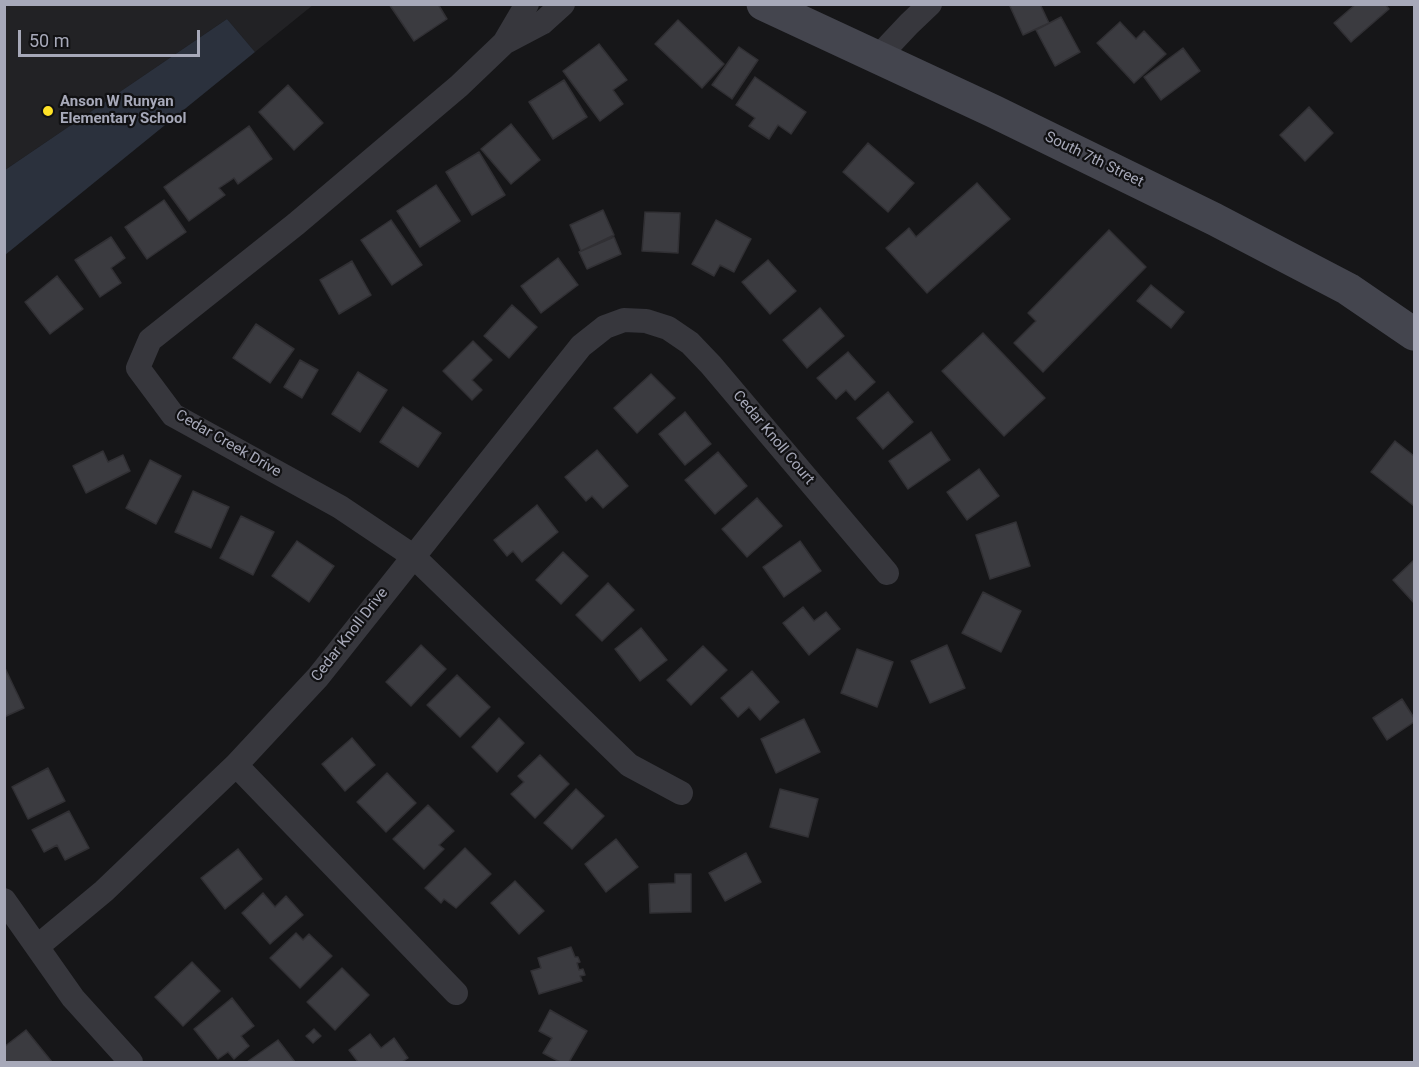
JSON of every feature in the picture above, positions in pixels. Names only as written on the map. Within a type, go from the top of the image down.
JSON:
[{"type":"street","name":"Cedar Creek Drive","points":[[504,43],[527,4]]},
{"type":"street","name":"Cedar Creek Drive","points":[[562,4],[542,22],[504,43],[459,86],[296,224],[150,340],[138,368],[173,416],[340,507],[413,556],[629,765],[681,793]]},
{"type":"street","name":"South 7th Street","points":[[763,4],[993,111],[1214,219],[1348,289],[1414,334]]},
{"type":"street","points":[[877,58],[930,4]]},
{"type":"street","name":"Cedar Knoll Drive","points":[[38,946],[104,891],[236,765],[318,677],[581,346],[605,327],[624,320],[646,321]]},
{"type":"street","name":"Cedar Knoll Court","points":[[646,321],[668,328],[690,343],[887,573]]},
{"type":"street","points":[[236,765],[456,993]]},
{"type":"street","points":[[4,900],[73,998],[131,1062]]},
{"type":"shaded area","name":"Anson W Runyan Elementary School","points":[[5,5],[313,5],[255,52],[227,19],[5,170]]},
{"type":"water","points":[[227,19],[255,52],[5,255],[5,170]]},
{"type":"building","points":[[389,4],[438,4],[447,19],[414,41]]},
{"type":"building","points":[[1009,4],[1040,4],[1049,23],[1023,35]]},
{"type":"building","points":[[1356,4],[1385,4],[1389,9],[1351,42],[1334,23]]},
{"type":"building","points":[[1061,17],[1080,52],[1055,66],[1036,30]]},
{"type":"building","points":[[678,20],[724,64],[702,88],[655,44]]},
{"type":"building","points":[[1120,22],[1136,39],[1144,31],[1166,54],[1134,83],[1097,43]]},
{"type":"building","points":[[599,44],[627,80],[613,90],[623,104],[600,121],[563,71]]},
{"type":"building","points":[[739,47],[758,60],[732,99],[712,85]]},
{"type":"building","points":[[1183,48],[1200,71],[1161,100],[1144,77]]},
{"type":"building","points":[[755,77],[806,112],[791,134],[778,125],[769,139],[749,126],[755,118],[736,105]]},
{"type":"building","points":[[564,80],[587,117],[553,139],[529,102]]},
{"type":"building","points":[[288,85],[323,123],[294,150],[259,112]]},
{"type":"building","points":[[1309,107],[1333,133],[1305,161],[1280,135]]},
{"type":"building","points":[[511,124],[540,160],[511,184],[481,149]]},
{"type":"building","points":[[249,126],[272,159],[238,184],[234,178],[219,188],[225,195],[189,221],[164,187]]},
{"type":"building","points":[[868,143],[914,183],[888,212],[843,172]]},
{"type":"building","points":[[479,152],[505,195],[472,215],[446,172]]},
{"type":"building","points":[[977,183],[1010,219],[927,293],[886,248],[909,228],[916,237]]},
{"type":"building","points":[[436,185],[460,221],[420,247],[397,211]]},
{"type":"building","points":[[164,200],[186,232],[147,259],[125,227]]},
{"type":"building","points":[[603,210],[614,235],[581,251],[570,225]]},
{"type":"building","points":[[645,212],[680,213],[678,253],[642,251]]},
{"type":"building","points":[[391,220],[422,265],[392,285],[361,240]]},
{"type":"building","points":[[716,220],[751,239],[734,272],[720,265],[714,276],[692,264]]},
{"type":"building","points":[[1109,230],[1146,267],[1043,372],[1014,343],[1036,321],[1028,313]]},
{"type":"building","points":[[111,237],[125,258],[111,268],[121,283],[100,297],[75,260]]},
{"type":"building","points":[[614,237],[621,254],[587,269],[579,252]]},
{"type":"building","points":[[558,258],[578,285],[541,313],[521,286]]},
{"type":"building","points":[[768,260],[796,291],[770,314],[742,282]]},
{"type":"building","points":[[352,261],[371,295],[339,314],[320,280]]},
{"type":"building","points":[[57,276],[83,309],[50,334],[25,302]]},
{"type":"building","points":[[1151,285],[1184,312],[1171,328],[1137,301]]},
{"type":"building","points":[[512,305],[537,327],[509,358],[484,336]]},
{"type":"building","points":[[820,308],[844,336],[807,368],[783,340]]},
{"type":"building","points":[[256,324],[294,349],[270,383],[233,358]]},
{"type":"building","points":[[983,333],[1045,398],[1004,436],[942,371]]},
{"type":"building","points":[[473,341],[492,360],[472,380],[482,390],[472,400],[443,371]]},
{"type":"building","points":[[848,352],[875,382],[855,400],[846,390],[836,399],[817,378]]},
{"type":"building","points":[[300,360],[318,370],[302,398],[284,387]]},
{"type":"building","points":[[358,372],[387,390],[360,432],[332,414]]},
{"type":"building","points":[[651,374],[675,398],[637,433],[614,408]]},
{"type":"building","points":[[888,392],[913,422],[883,449],[857,418]]},
{"type":"building","points":[[403,407],[441,433],[418,467],[380,442]]},
{"type":"building","points":[[685,412],[711,444],[685,465],[659,434]]},
{"type":"building","points":[[931,432],[950,460],[908,489],[889,461]]},
{"type":"building","points":[[1395,441],[1414,456],[1414,506],[1371,472]]},
{"type":"building","points":[[597,450],[628,486],[603,508],[592,496],[586,501],[565,477]]},
{"type":"building","points":[[103,451],[108,462],[123,455],[130,471],[86,493],[73,466]]},
{"type":"building","points":[[718,452],[747,486],[715,514],[685,480]]},
{"type":"building","points":[[150,460],[181,476],[156,524],[126,508]]},
{"type":"building","points":[[979,469],[999,496],[967,520],[947,492]]},
{"type":"building","points":[[193,491],[229,507],[211,548],[175,532]]},
{"type":"building","points":[[757,498],[782,526],[747,557],[722,529]]},
{"type":"building","points":[[537,505],[558,532],[522,562],[513,551],[507,556],[494,540]]},
{"type":"building","points":[[241,516],[274,532],[253,575],[220,558]]},
{"type":"building","points":[[1016,522],[1030,566],[990,579],[976,535]]},
{"type":"building","points":[[297,541],[334,566],[309,602],[272,576]]},
{"type":"building","points":[[800,541],[821,571],[784,597],[763,567]]},
{"type":"building","points":[[563,552],[588,576],[561,604],[536,580]]},
{"type":"building","points":[[1414,560],[1414,603],[1393,580]]},
{"type":"building","points":[[608,583],[634,610],[602,641],[576,615]]},
{"type":"building","points":[[983,592],[1021,611],[1001,652],[962,633]]},
{"type":"building","points":[[803,607],[814,621],[826,612],[840,629],[809,655],[783,623]]},
{"type":"building","points":[[641,628],[667,660],[640,681],[615,649]]},
{"type":"building","points":[[421,645],[446,669],[411,706],[386,682]]},
{"type":"building","points":[[947,645],[965,688],[930,703],[911,661]]},
{"type":"building","points":[[703,646],[727,670],[691,705],[667,680]]},
{"type":"building","points":[[857,649],[893,662],[877,707],[841,693]]},
{"type":"building","points":[[4,666],[24,708],[4,717]]},
{"type":"building","points":[[752,671],[779,702],[760,720],[749,707],[738,717],[721,698]]},
{"type":"building","points":[[457,675],[490,707],[460,737],[427,705]]},
{"type":"building","points":[[1402,699],[1414,718],[1414,722],[1387,740],[1373,718]]},
{"type":"building","points":[[499,718],[524,743],[497,772],[472,747]]},
{"type":"building","points":[[804,719],[820,752],[776,773],[761,739]]},
{"type":"building","points":[[352,738],[375,765],[345,791],[322,764]]},
{"type":"building","points":[[540,755],[569,784],[535,818],[511,794],[524,782],[518,776]]},
{"type":"building","points":[[48,768],[65,801],[28,819],[12,787]]},
{"type":"building","points":[[387,773],[416,803],[386,832],[357,802]]},
{"type":"building","points":[[576,789],[604,816],[572,849],[544,823]]},
{"type":"building","points":[[780,789],[818,799],[808,837],[770,827]]},
{"type":"building","points":[[428,805],[454,831],[439,845],[444,849],[424,869],[393,839]]},
{"type":"building","points":[[69,811],[89,848],[65,860],[57,845],[44,852],[32,830]]},
{"type":"building","points":[[616,839],[638,867],[606,892],[585,864]]},
{"type":"building","points":[[465,848],[491,874],[456,908],[444,899],[441,903],[425,888]]},
{"type":"building","points":[[238,849],[262,879],[225,909],[201,878]]},
{"type":"building","points":[[746,853],[761,882],[725,901],[709,873]]},
{"type":"building","points":[[675,874],[691,874],[691,912],[650,913],[649,884],[675,883]]},
{"type":"building","points":[[515,881],[544,911],[519,934],[491,903]]},
{"type":"building","points":[[263,893],[275,907],[286,896],[303,915],[270,944],[242,913]]},
{"type":"building","points":[[296,933],[303,940],[309,934],[332,956],[300,988],[270,958]]},
{"type":"building","points":[[571,947],[580,962],[577,963],[579,970],[583,969],[585,975],[580,976],[582,981],[539,994],[531,971],[541,968],[538,958]]},
{"type":"building","points":[[192,962],[220,991],[183,1026],[155,997]]},
{"type":"building","points":[[342,968],[369,995],[335,1030],[307,1002]]},
{"type":"building","points":[[232,998],[254,1026],[241,1036],[249,1046],[234,1059],[228,1052],[218,1059],[194,1029]]},
{"type":"building","points":[[550,1010],[587,1031],[569,1062],[560,1062],[543,1053],[552,1038],[539,1031]]},
{"type":"building","points":[[314,1029],[321,1036],[313,1043],[306,1036]]},
{"type":"building","points":[[26,1030],[52,1062],[4,1062],[4,1047]]},
{"type":"building","points":[[370,1034],[381,1048],[394,1038],[408,1058],[402,1062],[358,1062],[349,1050]]},
{"type":"building","points":[[278,1040],[295,1062],[247,1062]]},
{"type":"place","name":"Anson W Runyan Elementary School","points":[[48,111]]}]
